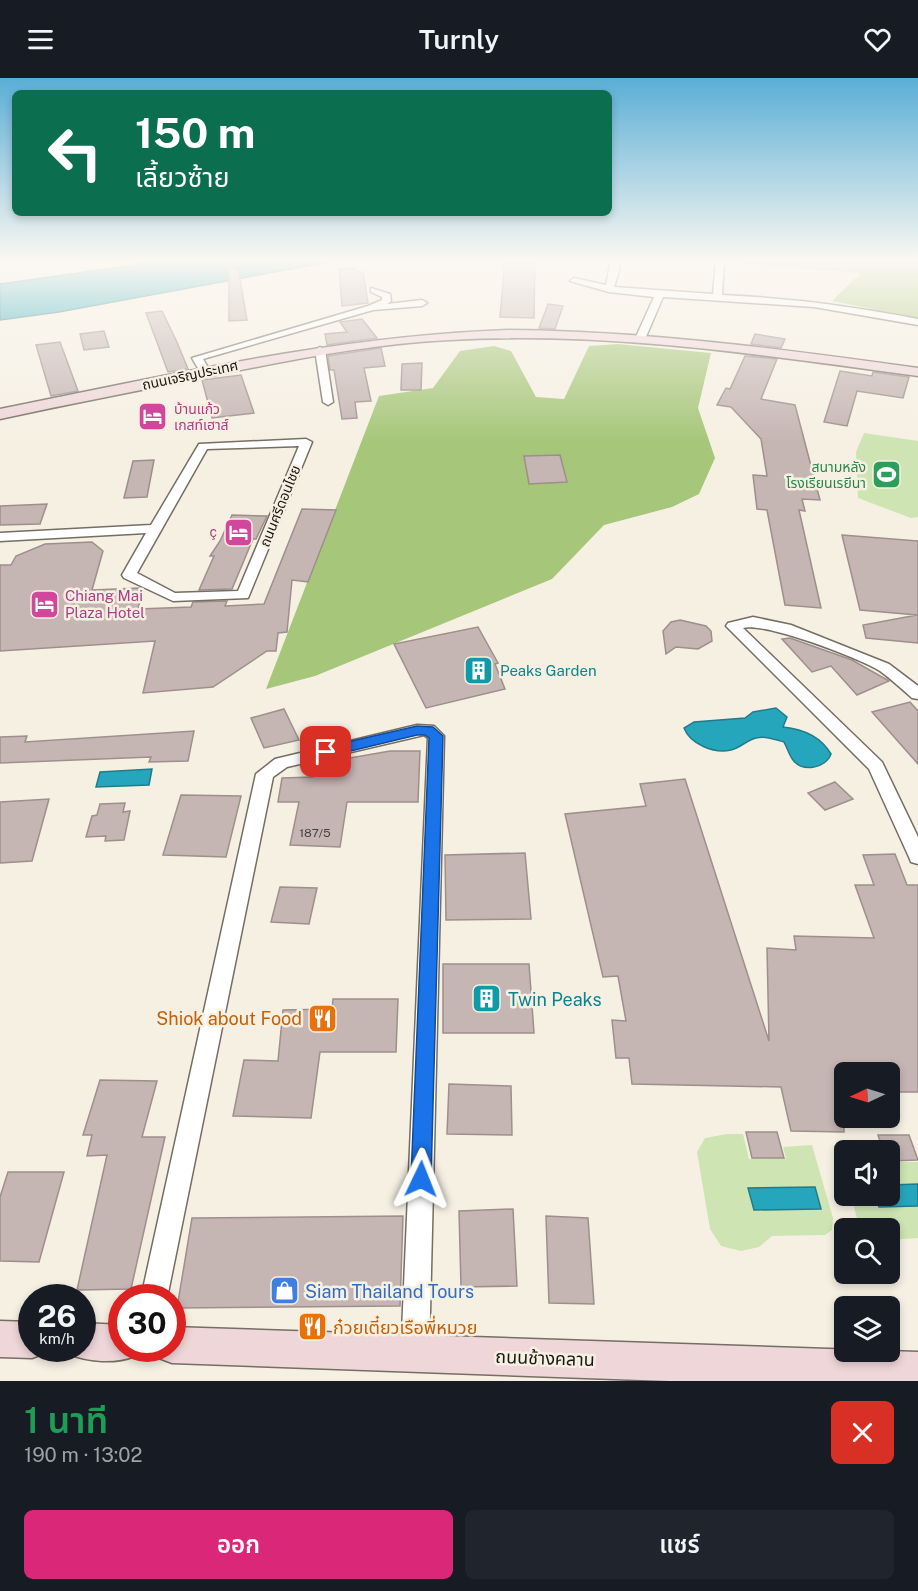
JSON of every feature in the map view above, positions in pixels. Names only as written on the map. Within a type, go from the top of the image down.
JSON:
[{"type":"street","points":[[206,373],[197,358],[326,321]]},
{"type":"street","points":[[640,339],[648,321]]},
{"type":"street","name":"ถนนเจริญประเทศ","points":[[0,414],[320,350],[374,342],[473,335],[640,339],[918,372]]},
{"type":"street","points":[[320,350],[328,402]]},
{"type":"street","name":"ถนนศรีดอนไชย","points":[[306,442],[243,595],[173,597],[129,575],[153,529],[203,446],[306,442]]},
{"type":"street","points":[[0,537],[153,529]]},
{"type":"street","points":[[918,694],[884,667],[786,628],[753,621],[733,626],[876,766],[918,857]]},
{"type":"street","points":[[157,1284],[265,774],[281,763],[417,730],[428,730],[436,736],[415,1354]]},
{"type":"street","points":[[0,1339],[18,1340]]},
{"type":"street","name":"ถนนช้างคลาน","points":[[186,1346],[918,1371]]},
{"type":"green space","points":[[618,344],[711,353],[698,408],[715,458],[699,494],[672,507],[604,525],[552,579],[315,676],[266,689],[379,396],[433,388],[460,351],[494,346],[511,351],[536,397],[564,399],[589,346]]},
{"type":"green space","name":"สนามหลัง โรงเรียนเรยีนา","points":[[864,433],[918,441],[918,517],[911,518],[858,498],[856,452]]},
{"type":"green space","points":[[743,1134],[749,1159],[786,1158],[783,1147],[812,1145],[833,1218],[832,1230],[825,1235],[772,1236],[759,1247],[741,1251],[721,1246],[710,1229],[697,1152],[705,1138]]},
{"type":"green space","points":[[900,1162],[918,1162],[918,1238],[900,1239],[900,1218],[857,1218],[854,1206],[900,1206]]},
{"type":"water","points":[[776,708],[787,717],[783,727],[811,735],[827,748],[831,754],[824,763],[814,767],[802,767],[790,756],[784,742],[760,737],[731,750],[710,749],[691,739],[684,728],[694,722],[745,718],[753,712]]},
{"type":"water","points":[[152,769],[149,785],[96,787],[100,772]]},
{"type":"water","points":[[918,1184],[918,1206],[879,1207],[900,1206],[900,1185]]},
{"type":"water","points":[[815,1187],[821,1209],[754,1210],[748,1188]]},
{"type":"building","points":[[149,321],[167,321],[188,369],[168,372]]},
{"type":"building","points":[[363,321],[377,338],[327,345],[325,334],[347,332],[340,322]]},
{"type":"building","points":[[542,321],[558,321],[555,329],[539,328]]},
{"type":"building","points":[[104,331],[109,347],[84,350],[80,334]]},
{"type":"building","points":[[755,334],[785,339],[781,348],[751,344]]},
{"type":"building","points":[[60,342],[78,391],[51,396],[36,345]]},
{"type":"building","points":[[381,348],[385,366],[364,368],[371,401],[355,402],[357,418],[342,419],[334,370],[330,370],[328,356]]},
{"type":"building","points":[[745,356],[777,359],[761,399],[795,405],[820,500],[802,499],[805,511],[799,510],[821,608],[785,605],[767,510],[757,509],[753,475],[767,476],[761,439],[731,407],[717,405],[726,388],[730,389]]},
{"type":"building","points":[[422,363],[421,390],[401,390],[402,364]]},
{"type":"building","points":[[840,371],[872,376],[873,372],[909,377],[903,398],[857,391],[847,426],[824,422]]},
{"type":"building","points":[[241,375],[254,413],[212,418],[202,380]]},
{"type":"building","points":[[560,455],[567,482],[529,484],[524,456]]},
{"type":"building","points":[[154,460],[147,497],[124,498],[133,461]]},
{"type":"building","points":[[47,504],[40,524],[0,525],[0,506]]},
{"type":"building","points":[[302,509],[336,510],[308,582],[292,580],[287,632],[278,633],[276,651],[267,651],[213,687],[143,693],[155,641],[0,651],[0,565],[11,565],[16,556],[45,544],[92,542],[103,551],[92,590],[143,589],[138,609],[191,607],[193,602],[227,601],[225,606],[264,604]]},
{"type":"building","points":[[232,515],[267,516],[256,539],[253,539],[232,589],[199,590],[214,556],[210,556]]},
{"type":"building","points":[[842,535],[918,541],[918,643],[866,638],[863,625],[917,615],[860,610]]},
{"type":"building","points":[[680,620],[706,626],[711,631],[712,641],[698,649],[676,647],[666,654],[663,631],[671,622]]},
{"type":"building","name":"Peaks Garden","points":[[478,627],[498,663],[495,664],[505,689],[426,708],[394,644]]},
{"type":"building","points":[[790,638],[852,660],[889,681],[857,695],[831,666],[812,672],[782,639]]},
{"type":"building","points":[[910,702],[918,711],[918,764],[872,712]]},
{"type":"building","points":[[284,709],[299,740],[264,748],[251,718]]},
{"type":"building","points":[[194,731],[188,761],[149,762],[151,757],[0,763],[0,737],[27,736],[25,742]]},
{"type":"building","points":[[390,751],[420,751],[418,802],[347,802],[340,847],[290,845],[299,802],[278,802],[282,778],[313,777],[316,764]]},
{"type":"building","points":[[685,779],[769,1041],[767,948],[796,950],[794,936],[874,938],[855,885],[874,885],[863,855],[895,854],[907,885],[918,885],[918,1092],[900,1092],[900,1062],[834,1062],[834,1128],[844,1128],[844,1132],[791,1131],[781,1087],[632,1084],[629,1058],[616,1058],[612,1020],[626,1021],[618,976],[603,977],[565,814],[646,806],[640,784]]},
{"type":"building","points":[[835,782],[853,799],[825,810],[808,793]]},
{"type":"building","points":[[181,795],[241,796],[226,857],[163,855]]},
{"type":"building","points":[[49,799],[32,861],[0,863],[0,802]]},
{"type":"building","points":[[125,803],[123,812],[130,811],[124,840],[105,841],[106,836],[86,837],[92,816],[97,815],[100,804]]},
{"type":"building","points":[[525,853],[531,919],[446,920],[445,855]]},
{"type":"building","points":[[280,887],[317,888],[309,924],[271,922]]},
{"type":"building","name":"Twin Peaks","points":[[443,964],[529,964],[534,1033],[443,1033]]},
{"type":"building","points":[[333,999],[398,999],[396,1052],[320,1052],[311,1118],[233,1116],[244,1060],[278,1061],[283,1010],[332,1009]]},
{"type":"building","points":[[100,1080],[157,1081],[142,1137],[165,1137],[132,1284],[108,1284],[108,1289],[96,1290],[96,1284],[78,1284],[107,1155],[87,1156],[92,1135],[83,1135]]},
{"type":"building","points":[[449,1084],[511,1086],[512,1135],[447,1134]]},
{"type":"building","points":[[746,1132],[777,1132],[784,1158],[752,1158]]},
{"type":"building","points":[[878,1135],[909,1135],[918,1160],[900,1161],[900,1140],[880,1140]]},
{"type":"building","points":[[8,1172],[64,1172],[39,1262],[0,1261],[0,1197]]},
{"type":"building","points":[[513,1209],[517,1286],[461,1287],[459,1211]]},
{"type":"building","points":[[403,1216],[400,1306],[186,1308],[186,1284],[181,1284],[192,1218]]},
{"type":"building","points":[[546,1216],[588,1218],[594,1304],[549,1303]]},
{"type":"place","name":"บ้านแก้ว เกสท์เฮาส์","points":[[153,417]]},
{"type":"place","name":"สนามหลัง โรงเรียนเรยีนา","points":[[887,475]]},
{"type":"place","name":"ç","points":[[238,532]]},
{"type":"place","name":"Chiang Mai Plaza Hotel","points":[[44,604]]},
{"type":"place","name":"Peaks Garden","points":[[479,670]]},
{"type":"place","name":"Twin Peaks","points":[[487,999]]},
{"type":"place","name":"Shiok about Food","points":[[323,1018]]},
{"type":"place","name":"Siam Thailand Tours","points":[[284,1291]]},
{"type":"place","name":"ก๋วยเตี๋ยวเรือพี่หมวย","points":[[312,1327]]},
{"type":"route","points":[[326,752],[417,730],[428,730],[436,736],[421,1179]]}]
